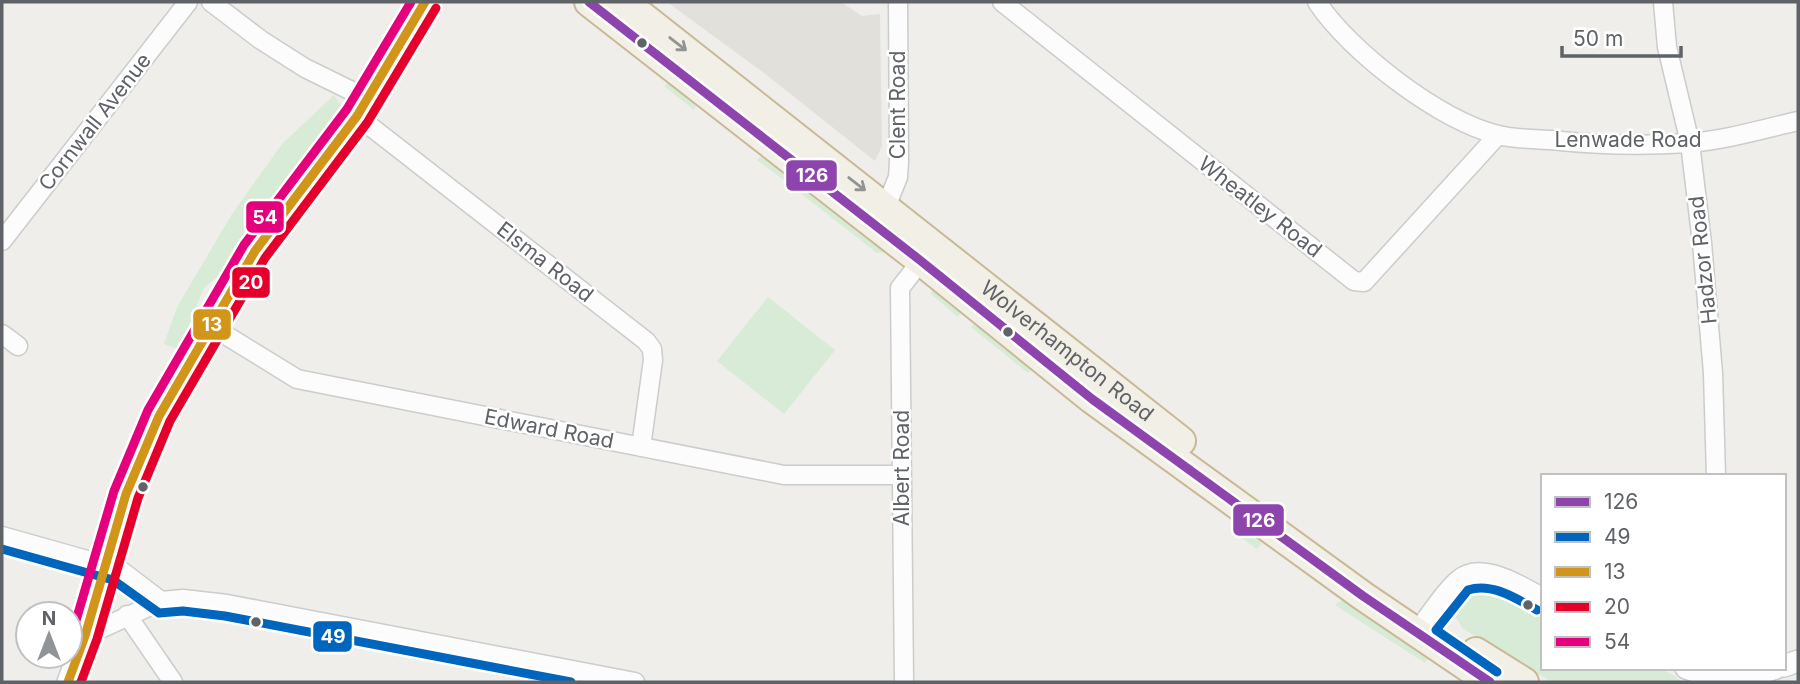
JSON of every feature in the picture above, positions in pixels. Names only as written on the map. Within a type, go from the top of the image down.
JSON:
[{"type":"highway","name":"Wolverhampton Road","points":[[589,2],[921,261],[1091,399],[1363,596],[1524,682]]},
{"type":"highway","name":"Wolverhampton Road","points":[[624,2],[886,206],[1113,388],[1423,626],[1490,682]]},
{"type":"highway","points":[[886,206],[921,261]]},
{"type":"street","name":"Cornwall Avenue","points":[[2,241],[188,2]]},
{"type":"street","name":"Elsma Road","points":[[211,2],[261,40],[362,108],[646,341],[652,349],[653,360],[640,447]]},
{"type":"street","points":[[68,682],[107,565],[126,494],[159,416],[255,251],[362,108],[425,2]]},
{"type":"street","name":"Clent Road","points":[[886,206],[898,177],[899,162],[898,2]]},
{"type":"street","name":"Wheatley Road","points":[[1002,2],[1354,281],[1364,282],[1498,135]]},
{"type":"street","name":"Lenwade Road","points":[[1317,2],[1326,16],[1391,79],[1447,114],[1498,135],[1577,143],[1690,143],[1798,121]]},
{"type":"street","name":"Hadzor Road","points":[[1660,4],[1667,47],[1690,143],[1702,243],[1713,373],[1716,474]]},
{"type":"street","name":"Albert Road","points":[[904,682],[900,288],[921,261]]},
{"type":"street","name":"Edward Road","points":[[211,326],[297,379],[784,475],[902,475]]},
{"type":"street","points":[[2,334],[18,346]]},
{"type":"street","points":[[2,536],[119,569],[161,601]]},
{"type":"street","points":[[1423,626],[1461,579],[1471,575],[1489,575],[1541,598]]},
{"type":"street","points":[[85,636],[161,601],[183,599],[227,604],[635,682]]},
{"type":"street","points":[[127,615],[173,682]]},
{"type":"street","points":[[1694,670],[1734,682],[1770,670]]},
{"type":"shaded area","points":[[667,2],[841,2],[862,16],[880,14],[882,146],[875,161],[764,73]]},
{"type":"green space","points":[[671,80],[698,101],[694,110],[664,86]]},
{"type":"green space","points":[[334,95],[342,107],[339,120],[237,260],[203,289],[180,350],[164,344],[177,307],[232,214],[282,144]]},
{"type":"green space","points":[[764,154],[791,171],[785,181],[757,160]]},
{"type":"green space","points":[[805,186],[887,252],[877,253],[799,192]]},
{"type":"green space","points":[[937,288],[964,309],[958,317],[930,293]]},
{"type":"green space","points":[[768,297],[835,350],[784,414],[717,361]]},
{"type":"green space","points":[[979,320],[1034,366],[1028,373],[971,327]]},
{"type":"green space","points":[[1245,526],[1260,537],[1261,545],[1257,549],[1236,534]]},
{"type":"green space","points":[[1496,587],[1541,609],[1541,670],[1663,670],[1681,682],[1552,682],[1462,628],[1455,615],[1469,592]]},
{"type":"green space","points":[[1344,598],[1429,657],[1425,663],[1335,605]]},
{"type":"transit line","name":"54","points":[[82,600],[114,491],[148,410],[244,245],[347,109],[411,2]]},
{"type":"transit line","name":"13","points":[[68,682],[85,636],[126,494],[159,416],[255,251],[357,116],[425,2]]},
{"type":"transit line","name":"126","points":[[589,2],[921,261],[1092,399],[1363,596],[1490,682]]},
{"type":"transit line","name":"20","points":[[81,682],[97,639],[138,498],[170,421],[265,258],[367,123],[436,8]]},
{"type":"transit line","name":"49","points":[[2,549],[113,580],[159,613],[183,611],[225,616],[571,682]]},
{"type":"transit line","name":"49","points":[[1497,672],[1436,630],[1468,590],[1477,588],[1504,593],[1537,610]]}]
